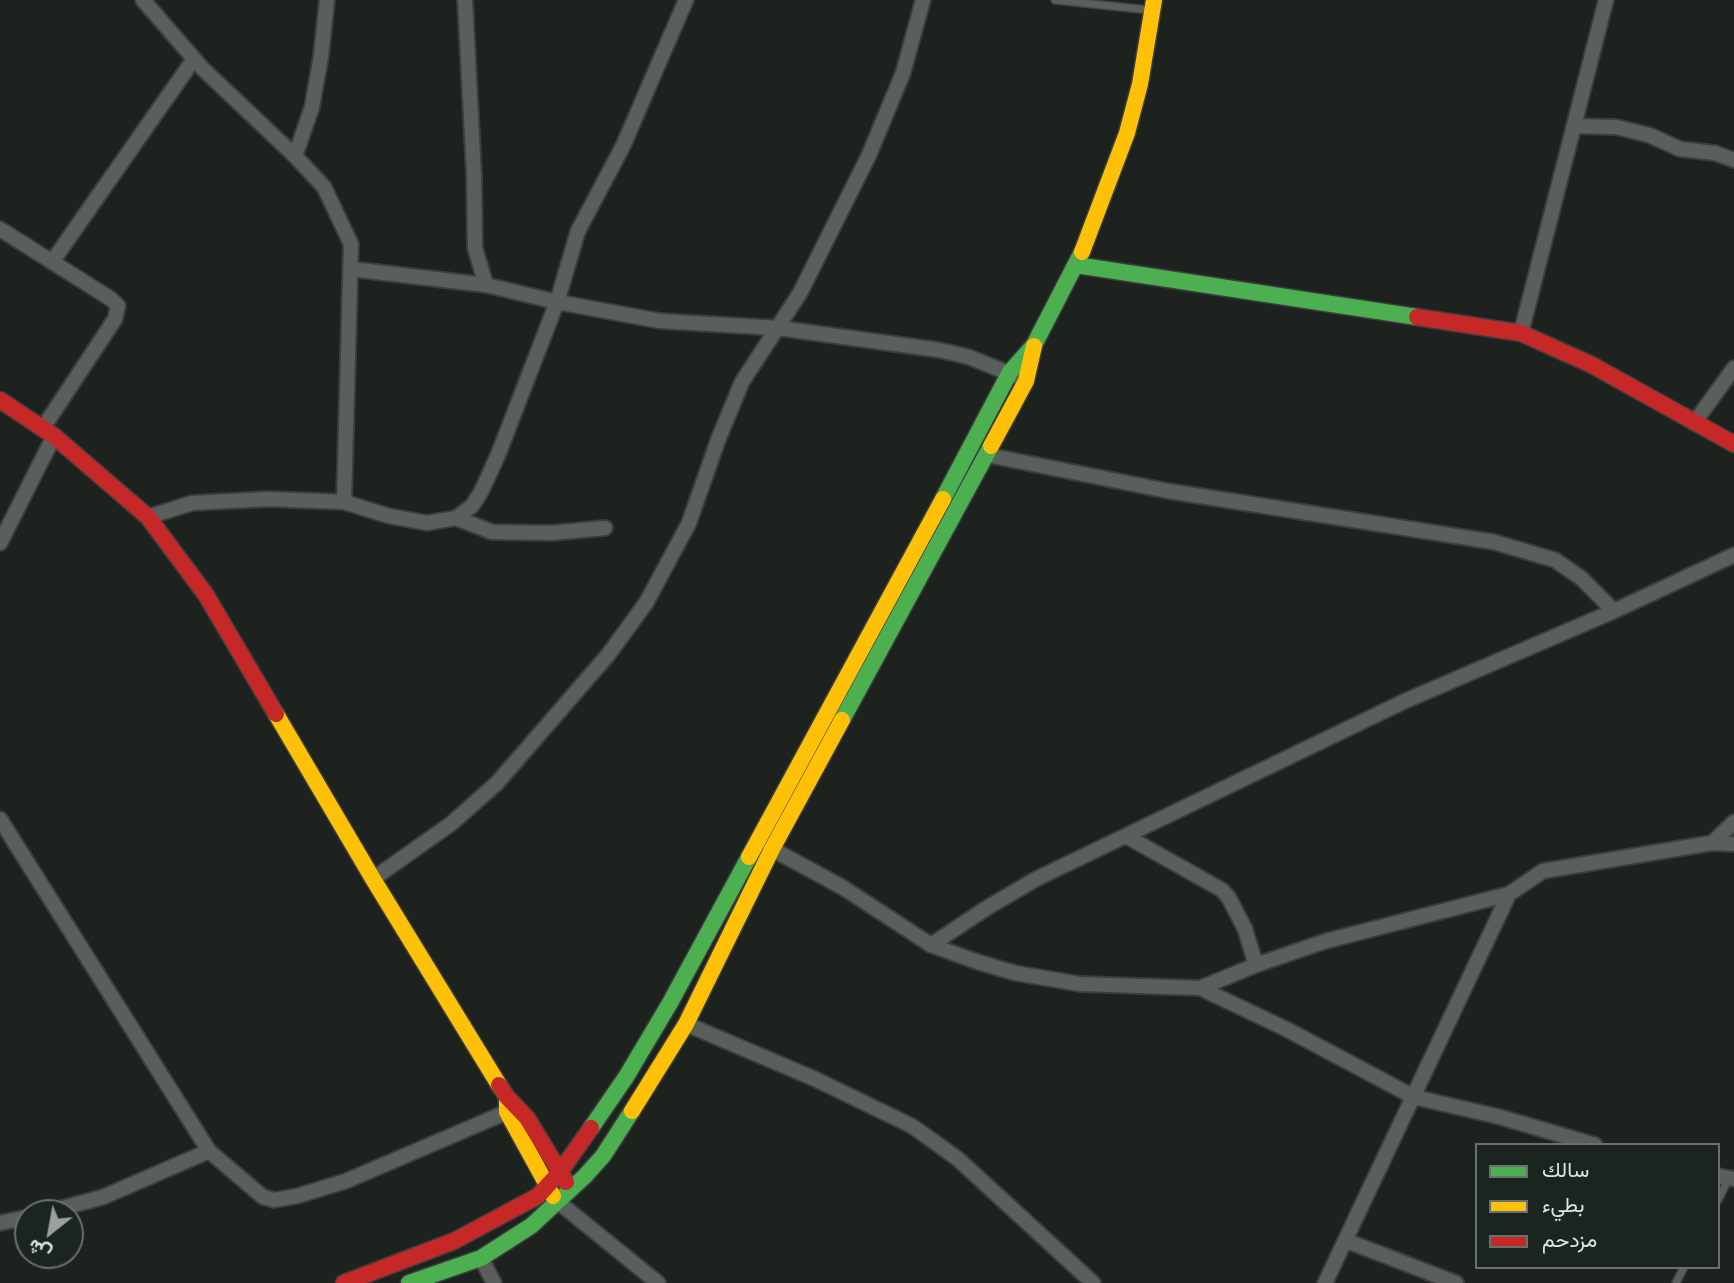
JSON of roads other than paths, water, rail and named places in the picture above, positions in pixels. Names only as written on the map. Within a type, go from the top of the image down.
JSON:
[{"type":"main road","points":[[409,1283],[481,1258],[550,1211],[552,1194],[560,1172],[626,1077],[670,1003],[1010,372],[1034,345],[1076,265],[1127,133],[1140,84],[1154,5]]},
{"type":"main road","points":[[1076,265],[1521,333],[1592,365],[1734,444]]},
{"type":"main road","points":[[344,1283],[419,1256],[474,1232],[538,1196],[570,1188],[603,1156],[686,1024],[772,849],[1026,381],[1034,345]]},
{"type":"main road","points":[[0,400],[48,432],[148,517],[205,595],[507,1105],[552,1194]]},
{"type":"main road","points":[[507,1105],[527,1118],[570,1188]]},
{"type":"street","points":[[143,0],[194,60],[324,187],[351,244],[344,502]]},
{"type":"street","points":[[295,156],[312,107],[327,0]]},
{"type":"street","points":[[465,0],[475,248],[486,285]]},
{"type":"street","points":[[148,517],[192,503],[268,499],[344,502],[389,516],[427,523],[456,518],[472,506],[481,492],[557,302],[578,230],[623,146],[686,0]]},
{"type":"street","points":[[373,879],[452,823],[496,783],[608,655],[646,603],[689,523],[742,382],[800,293],[841,216],[903,73],[923,0]]},
{"type":"street","points":[[1521,333],[1606,0]]},
{"type":"street","points":[[52,262],[194,60]]},
{"type":"street","points":[[1574,126],[1616,127],[1648,135],[1679,149],[1715,153],[1734,160]]},
{"type":"street","points":[[0,229],[118,306],[115,319],[48,432],[0,543]]},
{"type":"street","points":[[351,269],[486,285],[557,302],[660,320],[778,328],[939,351],[1010,372],[1026,381]]},
{"type":"street","points":[[1694,423],[1734,368]]},
{"type":"street","points":[[987,454],[1168,491],[1494,542],[1555,560],[1581,578],[1615,611]]},
{"type":"street","points":[[456,518],[492,532],[551,533],[605,528]]},
{"type":"street","points":[[931,945],[1037,879],[1126,835],[1405,701],[1615,611],[1734,555]]},
{"type":"street","points":[[0,819],[209,1150],[263,1197],[274,1200],[297,1196],[346,1181],[507,1105]]},
{"type":"street","points":[[1712,843],[1734,822]]},
{"type":"street","points":[[1126,835],[1222,890],[1245,929],[1256,965]]},
{"type":"street","points":[[1200,988],[1256,965],[1326,942],[1510,894],[1543,871],[1712,843],[1734,844]]},
{"type":"street","points":[[772,849],[842,887],[931,945],[1015,973],[1080,984],[1200,988],[1288,1030],[1414,1097],[1500,1117],[1588,1143]]},
{"type":"street","points":[[1325,1283],[1451,1022],[1484,943],[1510,894]]},
{"type":"street","points":[[686,1024],[815,1079],[912,1126],[958,1158],[1093,1283]]},
{"type":"street","points":[[84,1202],[103,1197],[209,1150]]},
{"type":"street","points":[[570,1188],[584,1222]]},
{"type":"street","points":[[552,1194],[658,1283]]},
{"type":"street","points":[[1347,1241],[1456,1283]]},
{"type":"street","points":[[481,1258],[494,1283]]},
{"type":"lane","points":[[1055,0],[1154,5]]},
{"type":"lane","points":[[1720,1195],[1727,1178]]}]
